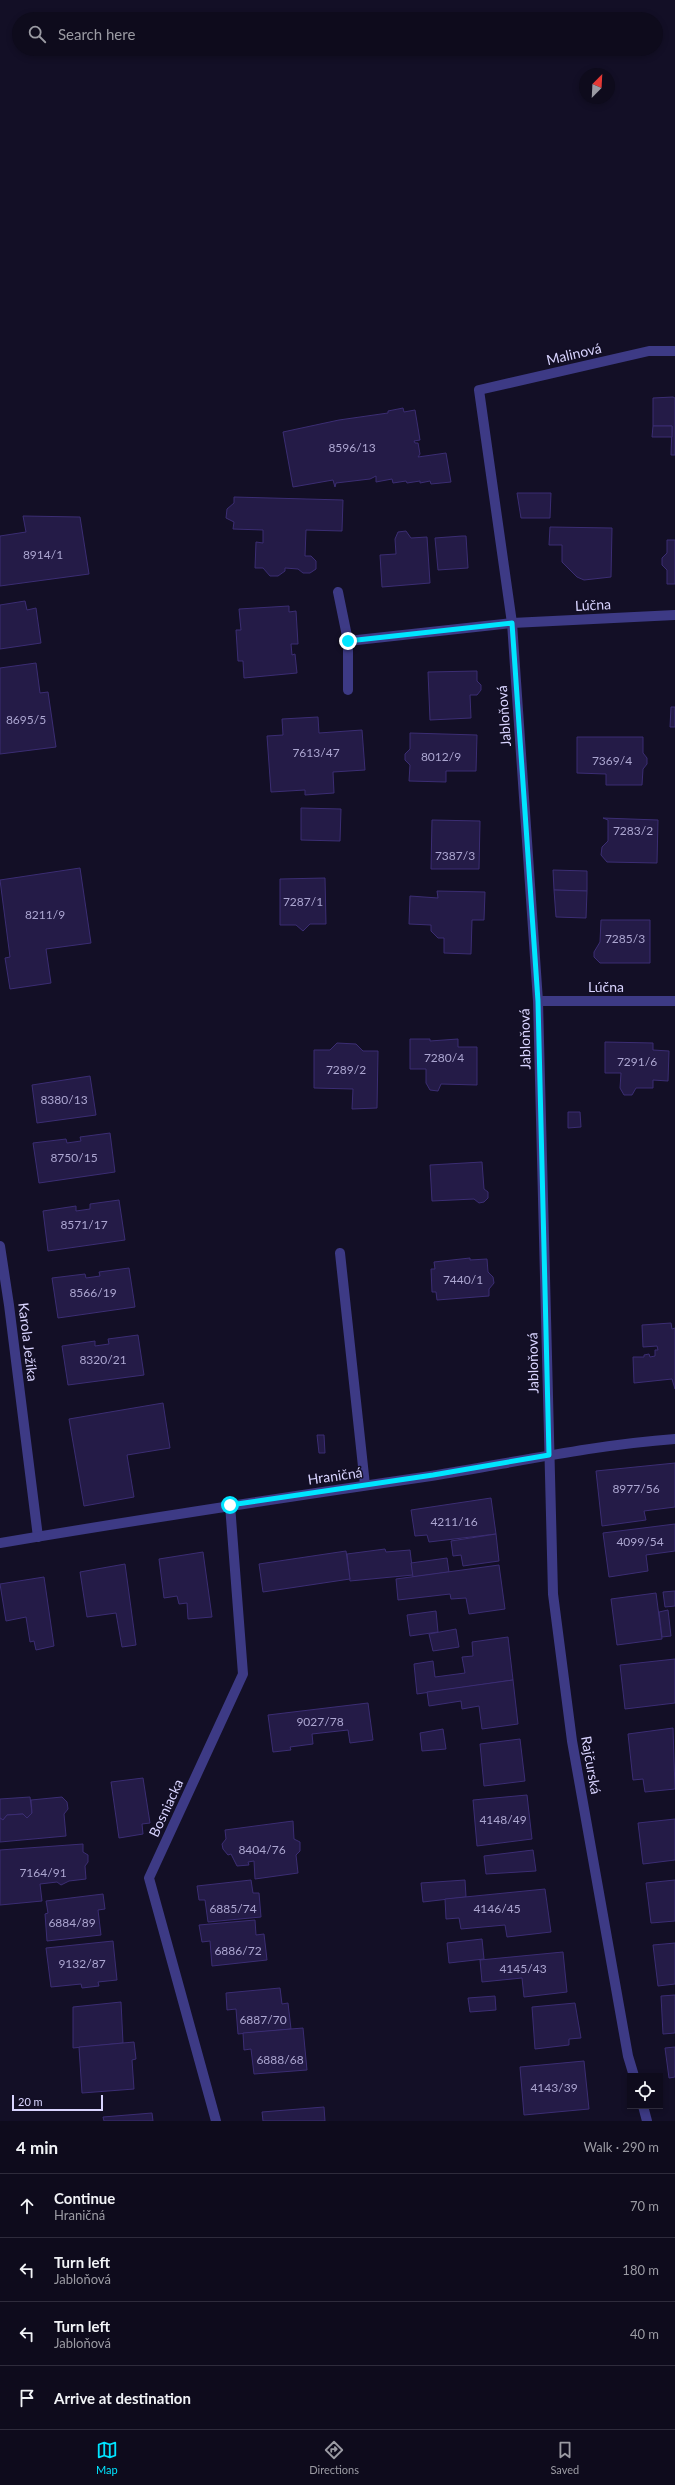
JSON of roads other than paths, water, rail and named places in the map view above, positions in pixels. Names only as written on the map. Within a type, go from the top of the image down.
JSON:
[{"type":"street","name":"Malinová","points":[[479,390],[649,351],[675,351]]},
{"type":"street","name":"Jabloňová","points":[[479,390],[512,623],[538,1001],[549,1455]]},
{"type":"street","points":[[338,592],[348,641],[348,690]]},
{"type":"street","name":"Lúčna","points":[[512,623],[675,615]]},
{"type":"street","points":[[348,641],[512,623]]},
{"type":"street","name":"Lúčna","points":[[538,1001],[675,1000]]},
{"type":"street","name":"Karola Ježíka","points":[[0,1246],[5,1305],[38,1537]]},
{"type":"street","points":[[340,1253],[365,1485]]},
{"type":"street","name":"Hraničná","points":[[0,1543],[230,1505],[632,1442],[675,1438]]},
{"type":"street","name":"Rajčurská","points":[[549,1455],[553,1594],[571,1733],[628,2056],[633,2073]]},
{"type":"street","name":"Bosniacka","points":[[216,2121],[149,1878],[243,1674],[230,1505]]},
{"type":"street","points":[[644,2109],[647,2121]]}]
